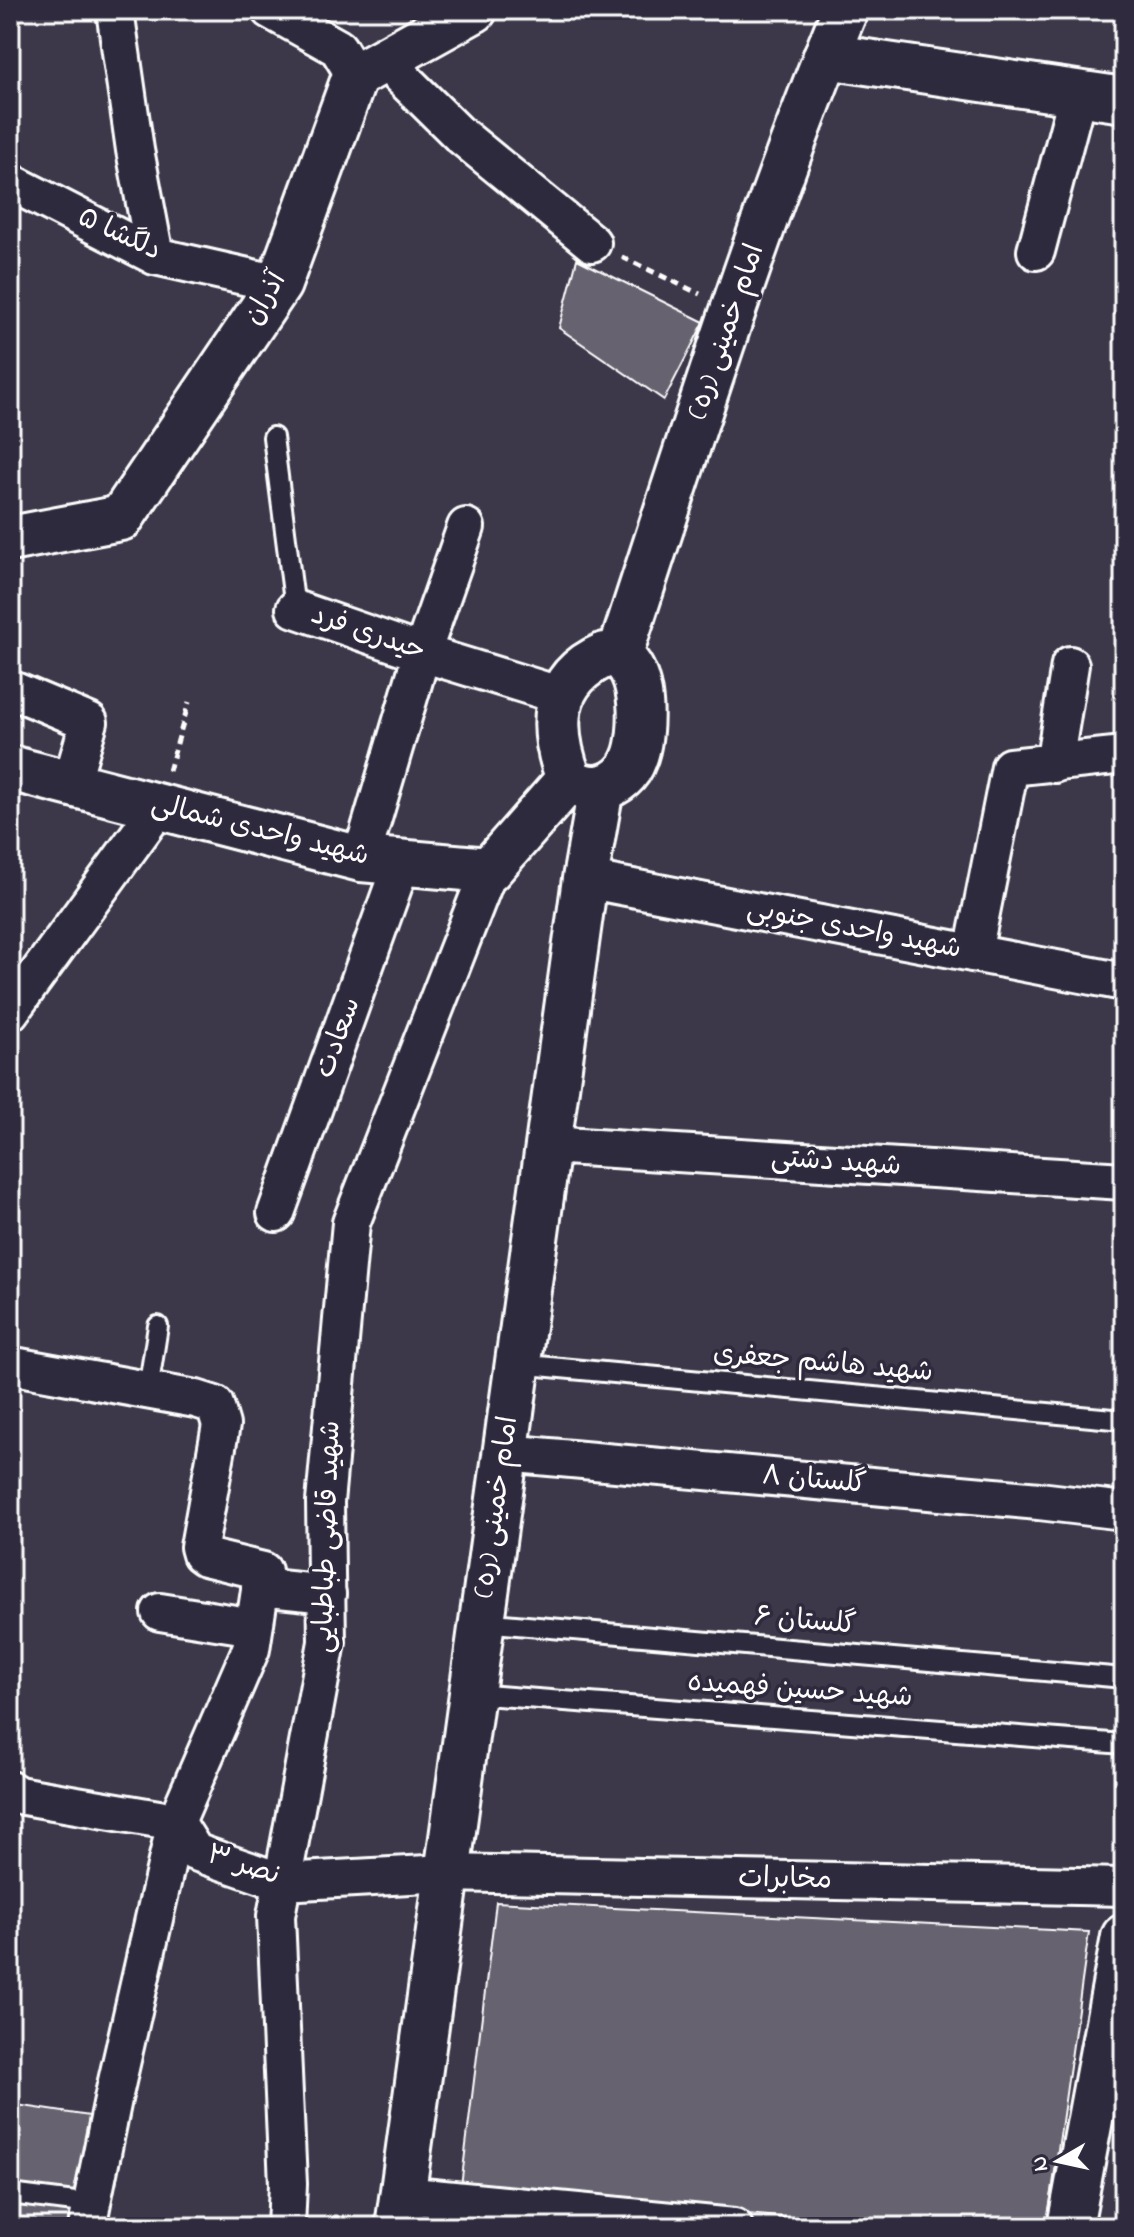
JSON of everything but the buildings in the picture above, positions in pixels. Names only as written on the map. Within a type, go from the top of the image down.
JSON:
[{"type":"main road","points":[[370,68],[474,10]]},
{"type":"main road","name":"امام خمینی (ره)","points":[[619,657],[733,310],[845,10]]},
{"type":"main road","points":[[826,56],[1124,100]]},
{"type":"main road","name":"آذران","points":[[10,539],[121,518],[279,284],[370,68]]},
{"type":"main road","points":[[489,870],[585,783],[621,779],[634,762],[640,728],[637,683],[631,669],[619,657],[605,655],[591,661],[577,673],[562,696],[556,717],[557,732],[585,783]]},
{"type":"main road","name":"شهید واحدی شمالی","points":[[10,768],[382,861],[489,870]]},
{"type":"main road","name":"امام خمینی (ره)","points":[[400,2211],[585,879],[585,783]]},
{"type":"main road","points":[[1070,2227],[1112,2066],[1124,1937]]},
{"type":"street","points":[[115,10],[135,150],[155,256]]},
{"type":"street","points":[[270,10],[370,68],[459,134],[592,243]]},
{"type":"street","points":[[1036,251],[1078,93]]},
{"type":"street","name":"دلگشا ۵","points":[[10,182],[155,256],[279,284]]},
{"type":"street","name":"سعادت","points":[[276,1213],[382,861],[422,653],[466,527]]},
{"type":"street","name":"حیدری فرد","points":[[295,609],[422,653],[562,696]]},
{"type":"street","points":[[1054,764],[1070,665]]},
{"type":"street","points":[[10,689],[89,722],[71,784]]},
{"type":"street","points":[[973,953],[1010,767],[1124,755]]},
{"type":"street","points":[[10,1012],[159,807]]},
{"type":"street","name":"شهید قاضی طباطبایی","points":[[286,2227],[288,2184],[276,1916],[327,1642],[325,1502],[351,1223],[489,870]]},
{"type":"street","name":"شهید واحدی جنوبی","points":[[585,879],[1124,982]]},
{"type":"street","name":"شهید دشتی","points":[[548,1145],[1124,1181]]},
{"type":"street","points":[[12,1375],[148,1390],[215,1405],[221,1425],[199,1547],[201,1554],[262,1579],[327,1594]]},
{"type":"street","name":"گلستان ۸","points":[[505,1453],[1124,1511]]},
{"type":"street","points":[[89,2216],[176,1822],[251,1649],[262,1579]]},
{"type":"street","points":[[160,1612],[254,1627]]},
{"type":"street","name":"نصر ۳","points":[[13,1803],[176,1822],[195,1852],[282,1882],[446,1873]]},
{"type":"street","name":"مخابرات","points":[[446,1873],[1124,1887]]},
{"type":"street","points":[[400,2211],[734,2227]]},
{"type":"lane","name":"حیدری فرد","points":[[273,437],[295,609]]},
{"type":"lane","points":[[148,1390],[158,1326]]},
{"type":"lane","name":"شهيد هاشم جعفری","points":[[517,1364],[1124,1420]]},
{"type":"lane","name":"گلستان ۶","points":[[481,1622],[1124,1678]]},
{"type":"lane","name":"شهيد حسین فهمیده","points":[[472,1694],[1124,1744]]},
{"type":"lane","points":[[10,2194],[89,2216]]},
{"type":"path","points":[[592,243],[733,310]]},
{"type":"path","points":[[159,807],[189,702]]}]
